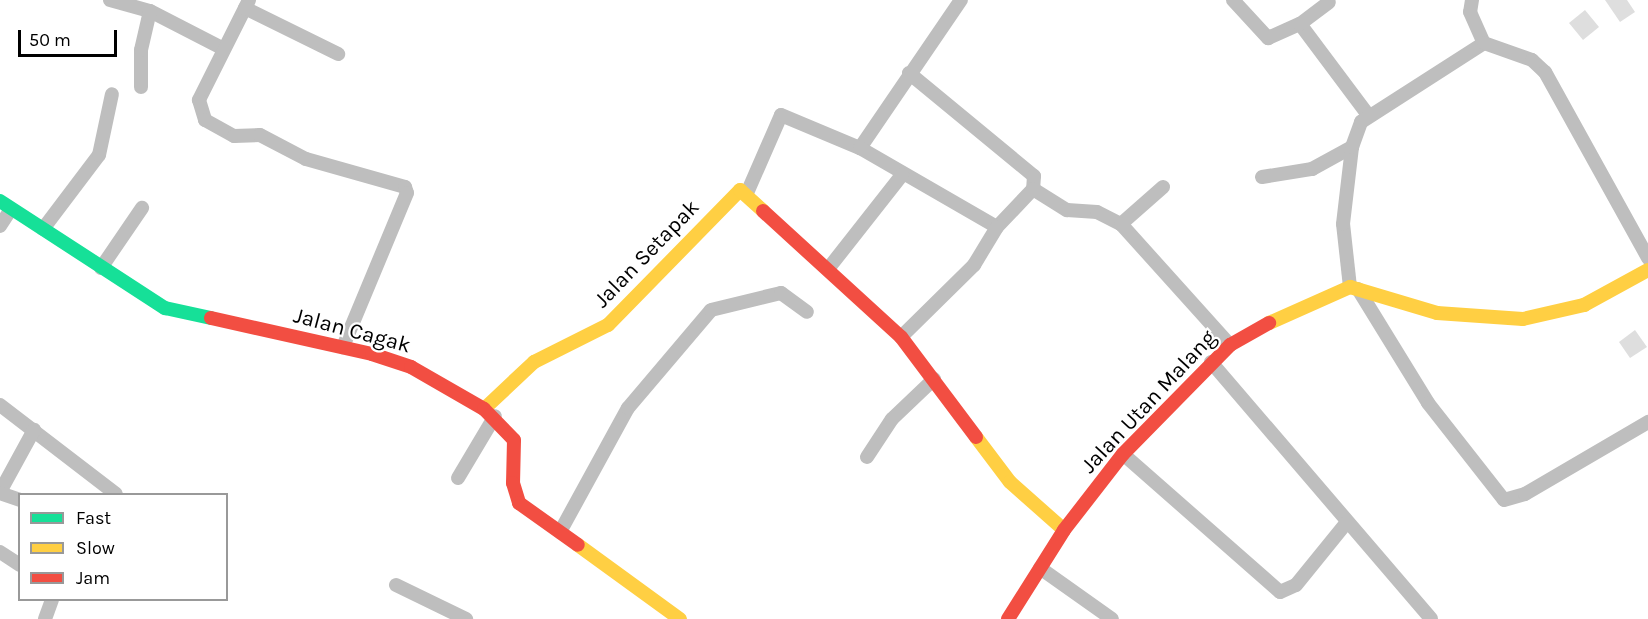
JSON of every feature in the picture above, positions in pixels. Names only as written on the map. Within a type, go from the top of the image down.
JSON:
[{"type":"street","points":[[110,0],[150,11],[224,49]]},
{"type":"street","points":[[860,148],[909,73],[961,0]]},
{"type":"street","points":[[1233,0],[1268,38],[1300,24],[1329,2]]},
{"type":"street","points":[[1472,0],[1470,12],[1484,43],[1532,60],[1545,72],[1648,258]]},
{"type":"street","points":[[338,54],[247,4],[200,100],[200,114],[213,126],[234,136],[260,135],[306,159],[405,187],[407,193],[343,347]]},
{"type":"street","points":[[141,87],[141,50],[150,11]]},
{"type":"street","points":[[1300,24],[1368,115]]},
{"type":"street","points":[[1484,43],[1368,115],[1352,147],[1343,224],[1354,288],[1434,412],[1504,500],[1525,494],[1648,422]]},
{"type":"street","points":[[901,337],[974,265],[997,227],[1033,189],[1034,176],[909,73]]},
{"type":"street","points":[[43,229],[99,155],[112,94]]},
{"type":"street","points":[[997,227],[902,175],[860,148],[781,115],[747,193],[901,337],[1010,482],[1064,530]]},
{"type":"street","points":[[1262,177],[1312,169],[1352,147]]},
{"type":"street","points":[[828,268],[902,175]]},
{"type":"street","points":[[1121,224],[1163,187]]},
{"type":"street","points":[[1033,189],[1067,210],[1097,212],[1121,224],[1230,345]]},
{"type":"street","name":"Jalan Setapak","points":[[489,412],[534,362],[608,326],[734,191],[747,193]]},
{"type":"street","points":[[0,226],[6,205]]},
{"type":"street","name":"Jalan Cagak","points":[[6,205],[101,268],[180,313],[343,347],[411,367],[489,412],[515,444],[516,498],[680,619]]},
{"type":"street","points":[[101,268],[142,208]]},
{"type":"street","points":[[1354,288],[1437,313],[1523,319],[1584,305],[1648,270]]},
{"type":"street","name":"Jalan Utan Malang","points":[[1008,619],[1064,530],[1123,454],[1211,362],[1230,345],[1320,295],[1354,288]]},
{"type":"street","points":[[560,532],[628,408],[711,310],[781,293],[807,312]]},
{"type":"street","points":[[1211,362],[1431,619]]},
{"type":"street","points":[[867,457],[892,419],[934,379]]},
{"type":"street","points":[[0,405],[113,493]]},
{"type":"street","points":[[458,478],[489,412]]},
{"type":"street","points":[[18,499],[0,492],[34,430]]},
{"type":"street","points":[[1123,454],[1280,592],[1296,585],[1347,522]]},
{"type":"street","points":[[0,552],[18,564]]},
{"type":"street","points":[[1040,568],[1112,619]]},
{"type":"street","points":[[396,585],[466,619]]},
{"type":"street","points":[[45,619],[52,601]]},
{"type":"building","points":[[1605,0],[1627,0],[1635,12],[1620,22]]},
{"type":"building","points":[[1585,10],[1599,27],[1583,40],[1569,23]]},
{"type":"building","points":[[1635,330],[1647,347],[1630,358],[1619,342]]},
{"type":"traffic: fast","points":[[0,201],[165,308],[211,318]]},
{"type":"traffic: slow","points":[[484,409],[534,362],[608,325],[740,190],[763,211]]},
{"type":"traffic: slow","points":[[1269,323],[1350,287],[1437,313],[1523,319],[1584,305],[1648,270]]},
{"type":"traffic: slow","points":[[976,437],[1010,482],[1064,530]]},
{"type":"traffic: slow","points":[[578,545],[680,619]]},
{"type":"traffic: jam","points":[[763,211],[901,337],[976,437]]},
{"type":"traffic: jam","points":[[211,318],[372,354],[411,367],[484,409],[514,440],[513,483],[519,503],[578,545]]},
{"type":"traffic: jam","points":[[1008,619],[1064,530],[1123,454],[1230,345],[1269,323]]}]
